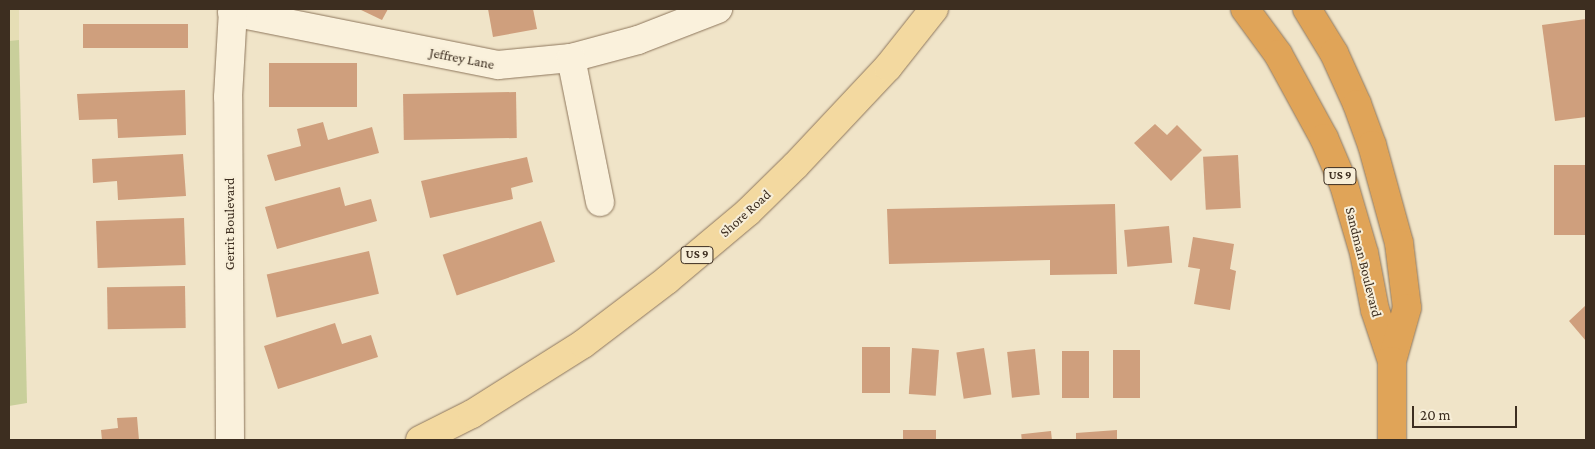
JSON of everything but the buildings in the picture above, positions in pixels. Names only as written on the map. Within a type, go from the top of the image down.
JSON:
[{"type":"highway","name":"Sandman Boulevard","points":[[1245,9],[1278,54],[1324,138],[1344,185],[1364,253],[1375,310],[1392,361]]},
{"type":"highway","name":"Sandman Boulevard","points":[[1308,9],[1334,53],[1357,104],[1372,145],[1398,243],[1407,308],[1392,361],[1392,440]]},
{"type":"main road","name":"Shore Road","points":[[420,440],[472,414],[583,344],[667,280],[748,212],[801,160],[888,67],[934,9]]},
{"type":"street","name":"Jeffrey Lane","points":[[232,11],[498,65],[571,58],[638,40],[718,9]]},
{"type":"street","name":"Gerrit Boulevard","points":[[230,440],[228,96],[232,11]]},
{"type":"street","points":[[571,58],[600,202]]},
{"type":"shaded area","points":[[9,9],[19,9],[19,41],[9,41]]},
{"type":"green space","points":[[19,40],[27,403],[9,406],[9,41]]}]
